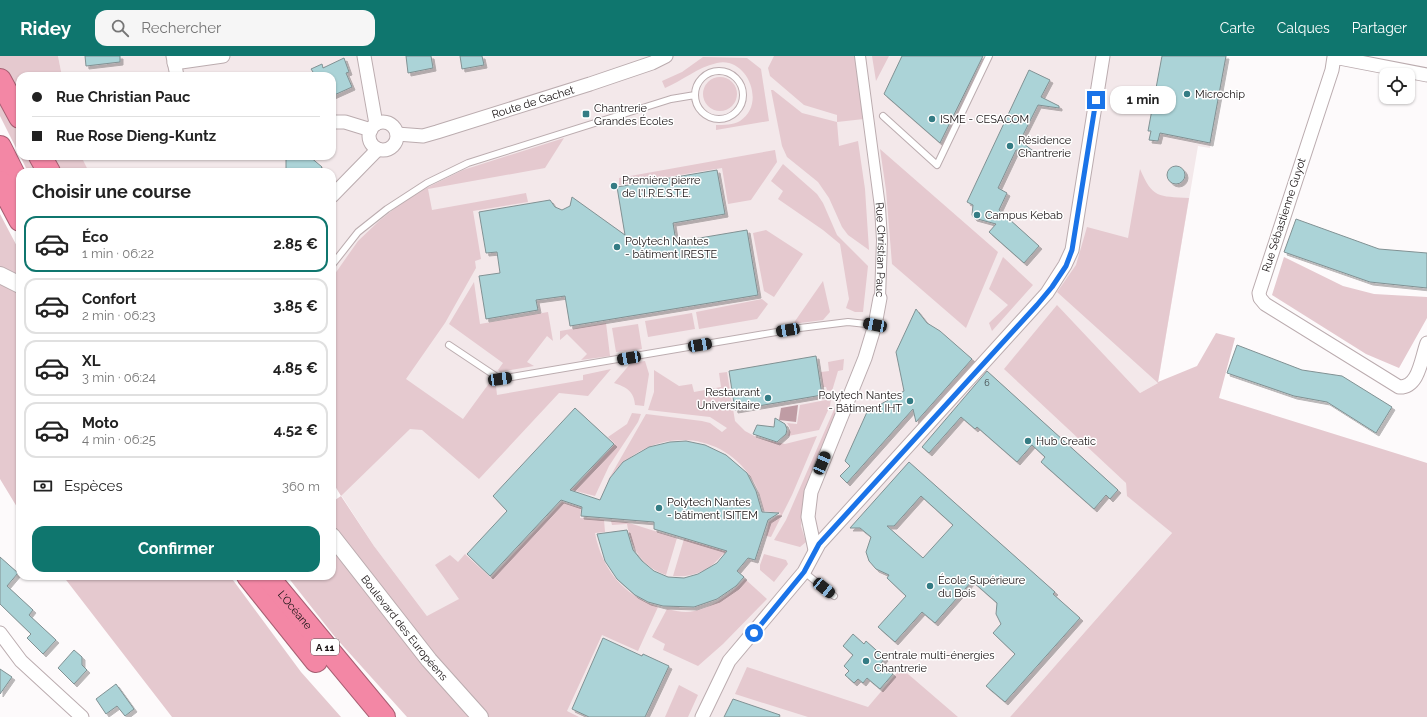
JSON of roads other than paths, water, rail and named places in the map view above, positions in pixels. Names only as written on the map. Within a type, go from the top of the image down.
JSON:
[{"type":"highway","points":[[0,80],[16,110]]},
{"type":"highway","points":[[0,147],[16,179]]},
{"type":"highway","points":[[0,182],[16,212]]},
{"type":"highway","name":"L’Océane","points":[[251,580],[296,637],[364,717]]},
{"type":"highway","name":"L’Océane","points":[[270,580],[384,717]]},
{"type":"street","points":[[176,72],[174,59],[222,56]]},
{"type":"street","points":[[336,122],[345,122],[373,127],[382,122],[390,124],[395,128],[397,134],[396,142],[391,148],[384,150],[378,149],[370,140],[373,127],[364,56]]},
{"type":"street","name":"Route de Gachet","points":[[397,134],[423,136],[437,132],[590,84],[652,63],[666,56]]},
{"type":"street","name":"Rue Christian Pauc","points":[[815,550],[808,517],[812,492],[865,358],[875,325],[880,298],[882,240],[880,206],[860,56]]},
{"type":"street","points":[[702,717],[729,660],[804,572],[815,550],[1042,299],[1066,266],[1075,236],[1103,56]]},
{"type":"street","name":"Rue Sébastienne Guyot","points":[[1427,75],[1334,57],[1332,70],[1259,293],[1260,298],[1265,304],[1399,387],[1407,387],[1414,382],[1427,343]]},
{"type":"street","points":[[336,192],[378,149]]},
{"type":"street","points":[[0,275],[16,283]]},
{"type":"street","name":"Boulevard des Européens","points":[[336,541],[429,660],[480,717]]},
{"type":"street","points":[[0,633],[21,661],[82,717]]},
{"type":"lane","points":[[883,116],[936,165],[989,56]]},
{"type":"lane","points":[[720,72],[735,77],[741,86],[743,96],[740,107],[733,115],[718,120],[708,117],[700,110],[695,95],[701,80],[710,74],[720,72]]},
{"type":"lane","points":[[336,260],[358,232],[387,209],[427,183],[468,163],[671,99],[695,95]]},
{"type":"lane","points":[[449,345],[500,379],[800,328],[848,322],[875,325]]},
{"type":"lane","points":[[804,572],[834,596]]},
{"type":"place","name":"Microchip","points":[[1187,94]]},
{"type":"place","name":"Chantrerie Grandes Écoles","points":[[586,114]]},
{"type":"place","name":"ISME - CESACOM","points":[[932,119]]},
{"type":"place","name":"Résidence Chantrerie","points":[[1010,146]]},
{"type":"place","name":"Première pierre de l'I.R.E.S.T.E.","points":[[614,186]]},
{"type":"place","name":"Campus Kebab","points":[[977,215]]},
{"type":"place","name":"Polytech Nantes - bâtiment IRESTE","points":[[617,247]]},
{"type":"place","name":"Restaurant Universitaire","points":[[768,398]]},
{"type":"place","name":"Polytech Nantes - Bâtiment IHT","points":[[910,401]]},
{"type":"place","name":"Hub Creatic","points":[[1028,441]]},
{"type":"place","name":"Polytech Nantes - bâtiment ISITEM","points":[[659,508]]},
{"type":"place","name":"École Supérieure du Bois","points":[[930,586]]},
{"type":"place","name":"Centrale multi-énergies Chantrerie","points":[[866,661]]}]
